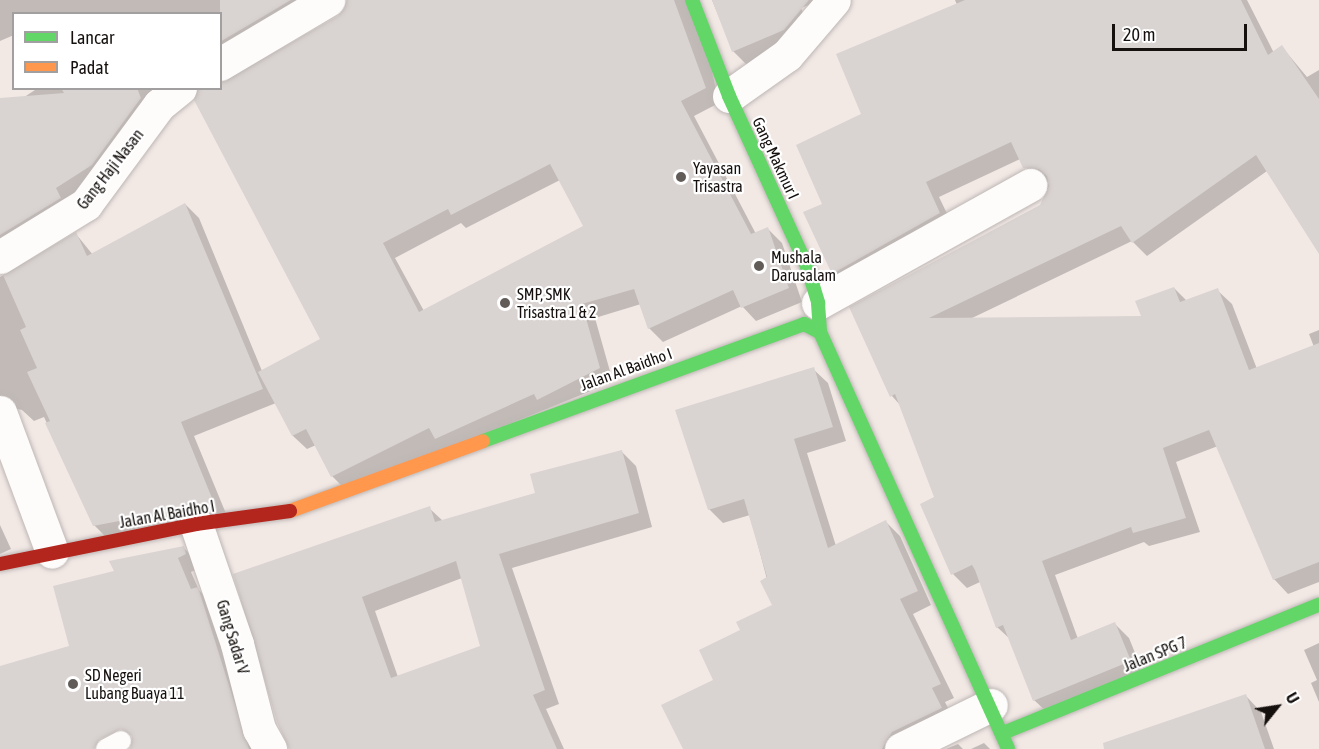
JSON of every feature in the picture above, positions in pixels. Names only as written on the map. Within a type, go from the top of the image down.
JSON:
[{"type":"street","points":[[222,63],[328,0]]},
{"type":"street","name":"Gang Makmur I","points":[[692,0],[729,96],[807,266],[819,317]]},
{"type":"street","points":[[729,96],[787,55],[834,0]]},
{"type":"street","name":"Gang Haji Nasan","points":[[0,258],[79,211],[159,105],[178,90]]},
{"type":"street","points":[[1008,749],[997,719],[819,317],[1030,185]]},
{"type":"street","name":"Jalan Al Baidho I","points":[[0,564],[196,524],[295,510],[819,317]]},
{"type":"street","points":[[0,412],[52,552]]},
{"type":"street","name":"Gang Sadar V","points":[[196,524],[237,644],[259,729],[270,749]]},
{"type":"street","name":"Jalan SPG 7","points":[[997,719],[1319,605]]},
{"type":"street","points":[[901,749],[997,719]]},
{"type":"building","points":[[220,0],[291,0],[222,41],[222,12],[220,12]]},
{"type":"building","points":[[347,0],[674,0],[706,88],[681,101],[751,234],[768,227],[789,288],[741,308],[733,290],[648,329],[634,289],[582,304],[600,368],[537,400],[534,394],[435,439],[429,428],[331,477],[306,429],[292,436],[258,372],[320,339],[194,100],[197,90],[222,90],[222,82],[338,16]],"holes":[[[550,164],[583,226],[419,312],[383,243],[448,209],[451,215]]]},
{"type":"building","points":[[712,0],[809,0],[784,30],[732,52]]},
{"type":"building","points":[[965,0],[1241,0],[1268,55],[1282,45],[1319,99],[1319,254],[1256,155],[1132,243],[1121,226],[929,318],[1141,316],[1135,301],[1174,287],[1180,302],[1218,288],[1249,370],[1319,343],[1319,562],[1273,580],[1209,430],[1163,448],[1186,518],[1133,533],[1131,527],[1042,561],[1071,640],[1115,622],[1131,661],[1033,701],[1003,625],[996,628],[972,565],[951,575],[920,504],[934,497],[895,394],[890,397],[849,307],[1040,205],[1049,186],[1047,176],[1039,169],[1023,168],[1011,142],[926,182],[940,213],[832,274],[803,212],[822,204],[796,145],[861,114],[836,54]]},
{"type":"building","points":[[62,90],[138,90],[141,98],[92,165],[56,188],[61,198],[0,235],[0,98],[64,93]]},
{"type":"building","points":[[185,203],[263,389],[181,422],[214,503],[93,526],[45,423],[50,421],[27,372],[37,368],[20,330],[26,327],[3,275],[76,232],[87,256]]},
{"type":"building","points":[[814,367],[833,427],[794,439],[828,548],[886,520],[918,591],[900,599],[941,684],[932,688],[942,708],[892,732],[882,749],[683,749],[661,705],[713,680],[699,650],[740,630],[736,622],[772,605],[760,581],[767,577],[744,499],[708,510],[675,410]]},
{"type":"building","points":[[622,450],[639,513],[499,554],[545,690],[533,695],[557,749],[289,749],[277,722],[233,574],[430,506],[435,522],[535,493],[530,474]],"holes":[[[456,561],[480,646],[391,678],[362,597]]]},
{"type":"building","points":[[184,546],[186,554],[178,558],[191,589],[198,587],[249,749],[130,749],[132,736],[121,729],[100,739],[94,749],[0,749],[0,666],[69,646],[53,586],[114,571],[109,561]]},
{"type":"building","points":[[1246,694],[1265,749],[1104,749],[1103,743]]},
{"type":"traffic: fast","points":[[692,0],[729,96],[807,266],[818,303],[820,332]]},
{"type":"traffic: fast","points":[[483,441],[804,324],[820,332],[1008,749]]},
{"type":"traffic: fast","points":[[1003,733],[1319,605]]},
{"type":"traffic: slow","points":[[290,511],[483,441]]},
{"type":"traffic: jam","points":[[0,564],[196,524],[290,511]]},
{"type":"place","name":"Yayasan Trisastra","points":[[681,177]]},
{"type":"place","name":"Mushala Darusalam","points":[[759,266]]},
{"type":"place","name":"SMP, SMK Trisastra 1 & 2","points":[[505,303]]},
{"type":"place","name":"SD Negeri Lubang Buaya 11","points":[[73,684]]}]
